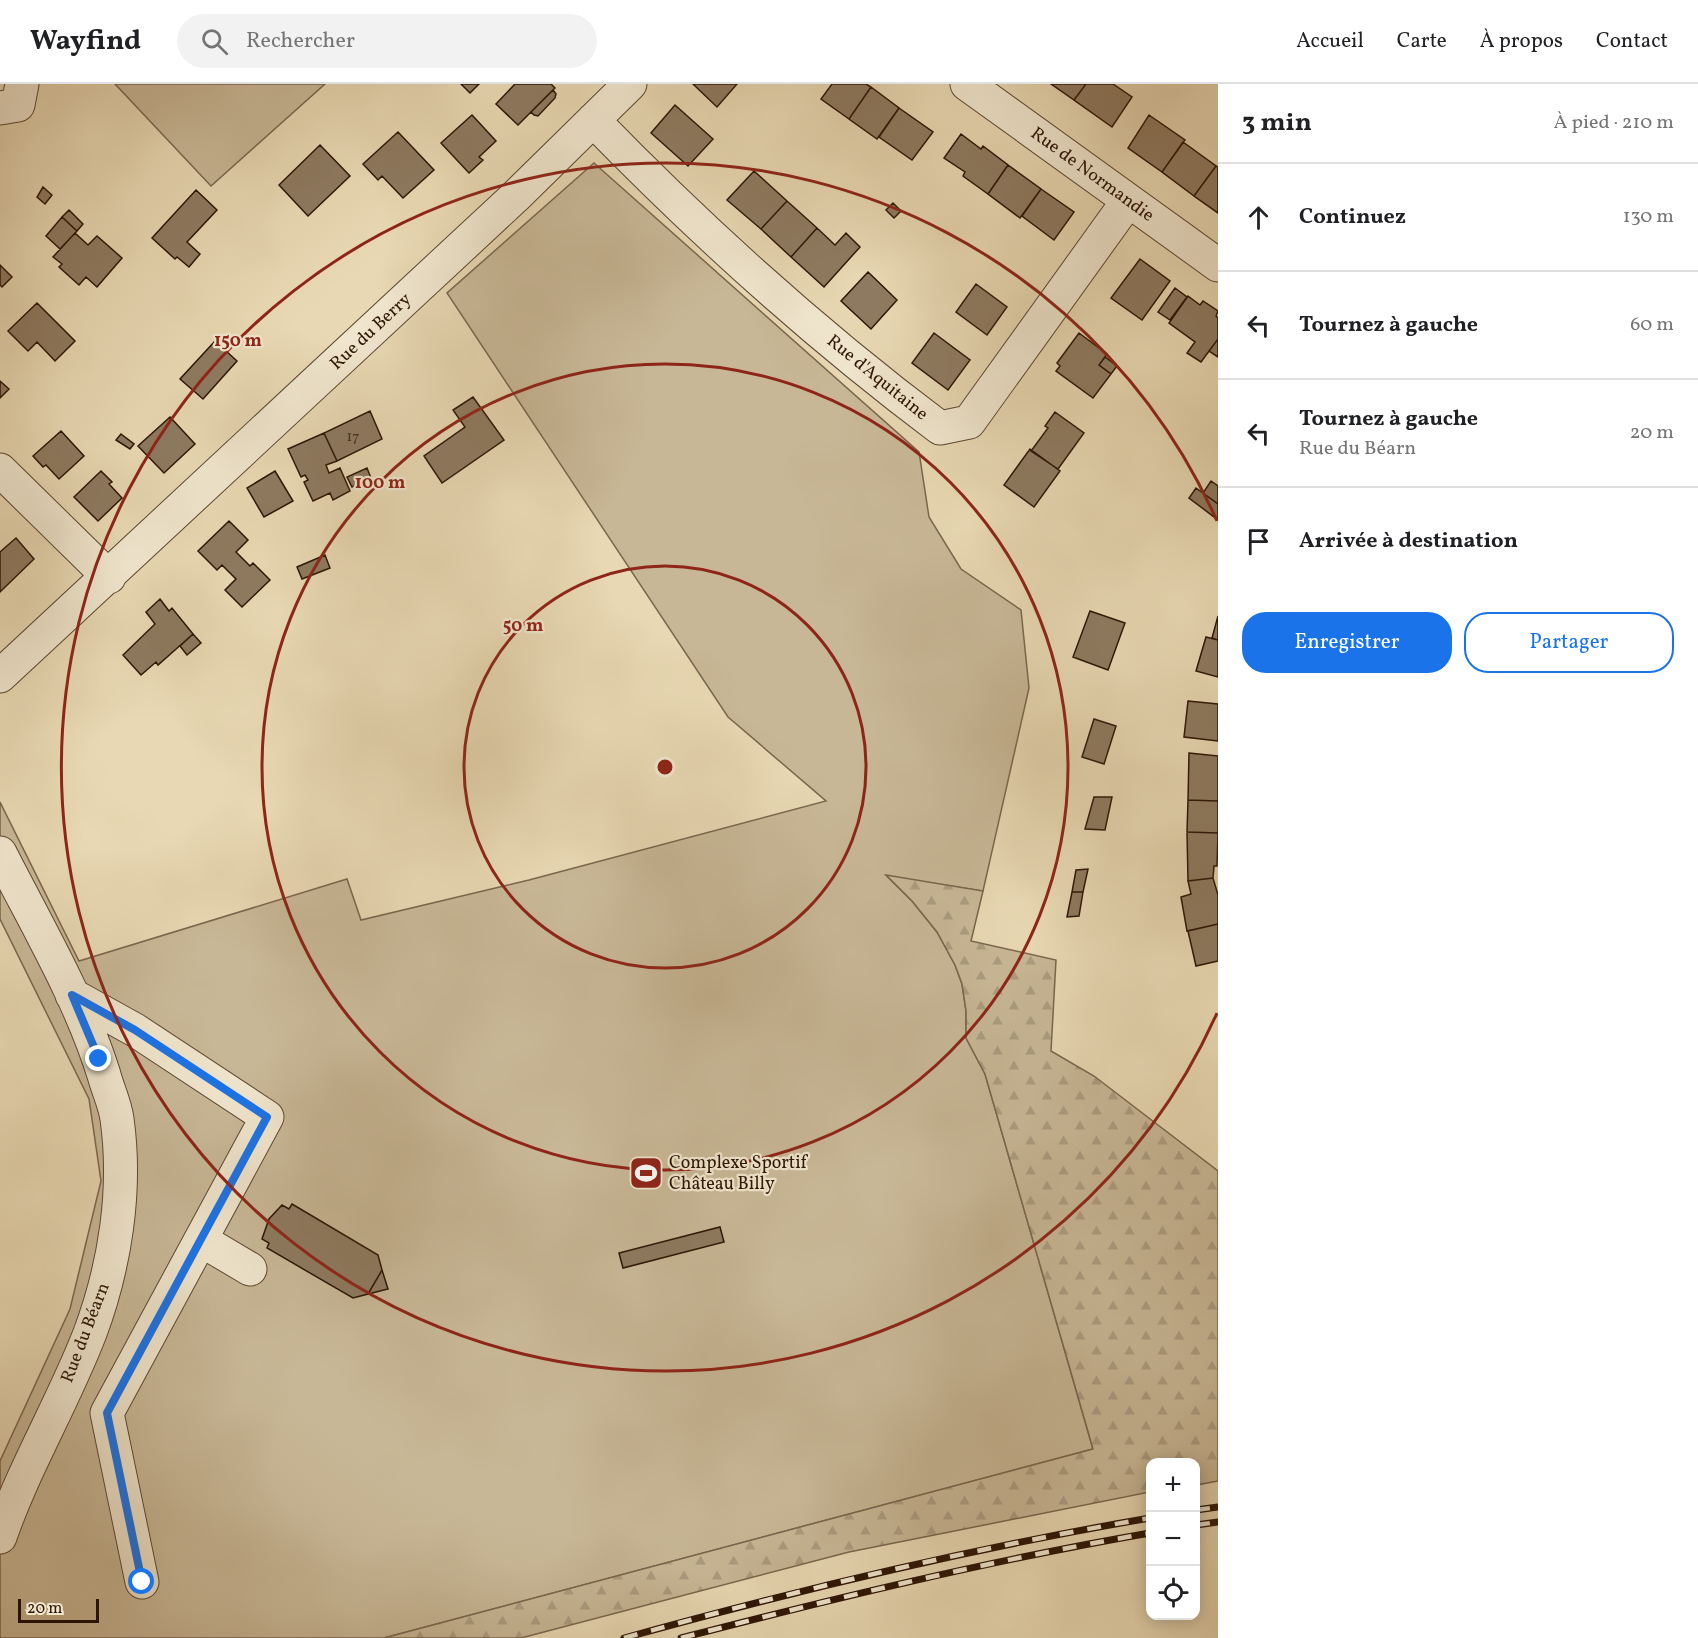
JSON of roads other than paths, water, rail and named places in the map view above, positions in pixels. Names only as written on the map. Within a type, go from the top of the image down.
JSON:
[{"type":"street","points":[[0,108],[18,105],[22,84]]},
{"type":"street","name":"Rue du Berry","points":[[0,676],[516,196],[630,84]]},
{"type":"street","name":"Rue de Normandie","points":[[967,84],[1218,265]]},
{"type":"street","name":"Rue d'Aquitaine","points":[[593,120],[682,208],[803,318],[872,377],[940,428],[969,422],[1128,201]]},
{"type":"street","points":[[0,470],[109,577]]},
{"type":"street","name":"Rue du Béarn","points":[[0,853],[72,995],[99,1059],[117,1117],[121,1174],[116,1236],[106,1282],[89,1334],[0,1537]]},
{"type":"street","points":[[72,995],[135,1030],[267,1117],[107,1413],[142,1582]]},
{"type":"street","points":[[201,1240],[250,1269]]},
{"type":"railway","points":[[1200,1509],[1218,1507]]},
{"type":"railway","points":[[624,1638],[754,1603],[951,1556],[1146,1519]]},
{"type":"railway","points":[[1200,1524],[1218,1522]]},
{"type":"railway","points":[[681,1638],[914,1581],[1032,1555],[1146,1534]]},
{"type":"place","name":"Complexe Sportif Château Billy","points":[[646,1173]]}]
